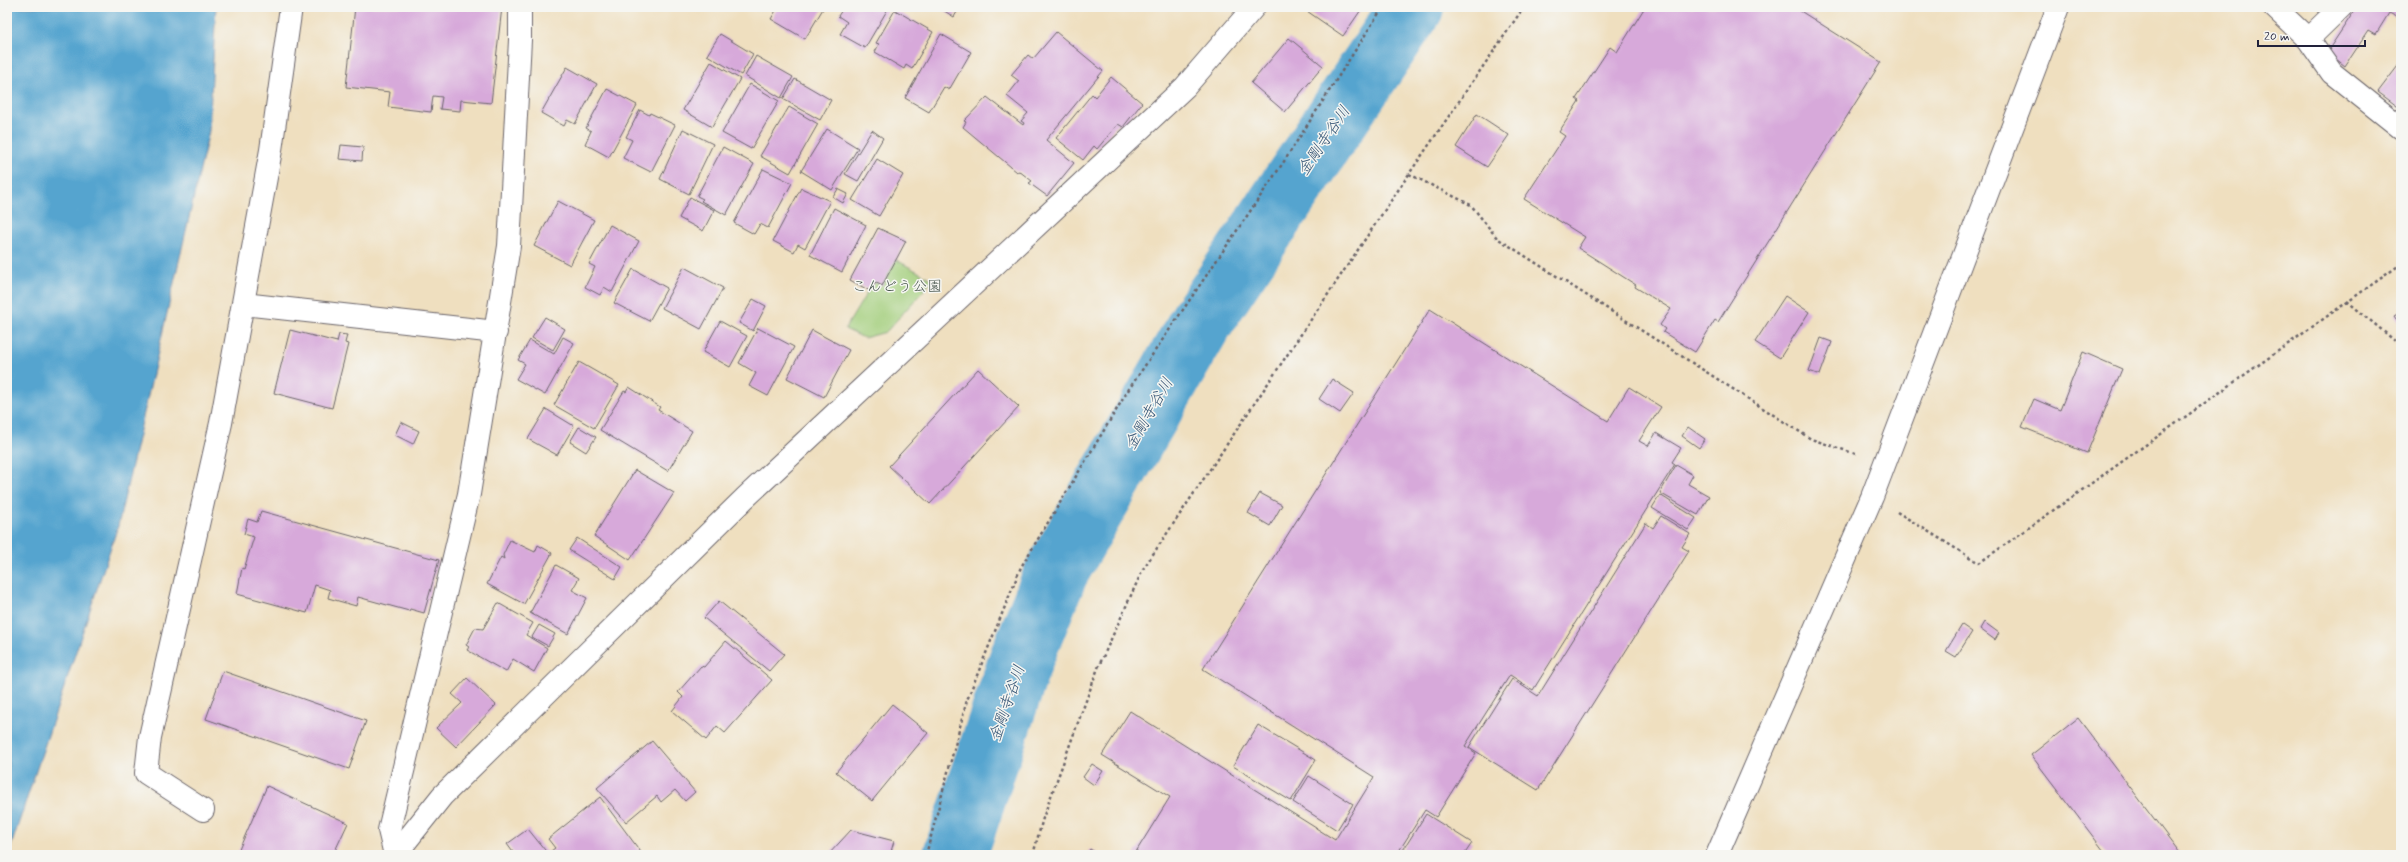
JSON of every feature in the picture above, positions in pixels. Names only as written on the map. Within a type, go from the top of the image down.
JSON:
[{"type":"street","points":[[203,810],[146,773],[150,737],[221,423],[271,150],[291,7]]},
{"type":"street","points":[[395,855],[389,830],[469,494],[509,246],[520,40],[520,7]]},
{"type":"street","points":[[395,855],[442,796],[745,498],[1185,87],[1254,7]]},
{"type":"street","points":[[1717,855],[1872,497],[2058,7]]},
{"type":"street","points":[[2274,7],[2308,39],[2332,73],[2401,128]]},
{"type":"street","points":[[2308,39],[2341,7]]},
{"type":"street","points":[[243,304],[496,332]]},
{"type":"path","points":[[926,855],[967,700],[1021,567],[1129,389],[1283,163],[1383,7]]},
{"type":"path","points":[[1034,855],[1043,818],[1098,668],[1143,569],[1409,174],[1524,7]]},
{"type":"path","points":[[1409,174],[1471,205],[1497,238],[1811,439],[1884,463]]},
{"type":"path","points":[[1872,497],[1979,563],[2401,264]]},
{"type":"path","points":[[2347,301],[2401,346]]},
{"type":"green space","name":"こんどう公園","points":[[889,256],[933,280],[886,332],[864,338],[845,329]]},
{"type":"water","points":[[7,7],[216,7],[209,131],[118,526],[8,855]]},
{"type":"building","points":[[355,7],[502,7],[491,103],[461,100],[460,111],[440,109],[442,97],[433,96],[431,112],[388,107],[390,92],[346,87]]},
{"type":"building","points":[[778,7],[824,7],[805,39],[771,19]]},
{"type":"building","points":[[844,7],[889,7],[865,48],[840,34],[847,22],[838,16]]},
{"type":"building","points":[[938,7],[960,7],[954,17]]},
{"type":"building","points":[[1306,7],[1363,7],[1343,36],[1304,9]]},
{"type":"building","points":[[1645,7],[1794,7],[1881,62],[1718,322],[1715,320],[1695,352],[1663,332],[1665,329],[1660,325],[1671,309],[1635,287],[1636,285],[1578,248],[1585,237],[1524,199],[1565,136],[1559,132],[1579,101],[1576,99],[1610,47],[1617,52]]},
{"type":"building","points":[[2357,7],[2401,7],[2401,12],[2397,17],[2389,13],[2376,34],[2369,30],[2345,66],[2327,52]]},
{"type":"building","points":[[895,10],[933,32],[912,69],[906,65],[904,69],[875,52],[879,44],[876,43]]},
{"type":"building","points":[[1056,32],[1103,71],[1046,140],[1074,163],[1047,196],[1029,183],[1032,181],[1019,171],[1017,172],[963,127],[966,122],[964,121],[987,97],[1023,125],[1024,123],[1021,121],[1028,113],[1007,96],[1019,81],[1011,75],[1028,55],[1033,59]]},
{"type":"building","points":[[720,34],[753,54],[741,75],[707,55]]},
{"type":"building","points":[[941,34],[971,52],[949,90],[944,87],[929,112],[905,98]]},
{"type":"building","points":[[1289,38],[1323,66],[1285,112],[1251,83]]},
{"type":"building","points":[[756,56],[793,77],[781,98],[745,76]]},
{"type":"building","points":[[711,62],[740,79],[712,127],[683,110]]},
{"type":"building","points":[[2401,62],[2401,109],[2378,92]]},
{"type":"building","points":[[567,67],[597,84],[575,124],[567,120],[564,126],[541,113]]},
{"type":"building","points":[[1111,77],[1142,103],[1123,127],[1118,124],[1097,149],[1094,146],[1083,160],[1056,138],[1092,94],[1095,97]]},
{"type":"building","points":[[795,79],[831,100],[820,120],[783,99]]},
{"type":"building","points":[[750,84],[779,101],[751,149],[722,133]]},
{"type":"building","points":[[607,89],[637,105],[609,157],[585,144],[591,131],[586,128]]},
{"type":"building","points":[[789,107],[818,124],[790,173],[760,156]]},
{"type":"building","points":[[640,110],[675,125],[651,172],[623,158],[632,140],[626,137]]},
{"type":"building","points":[[1477,114],[1509,135],[1487,167],[1456,147]]},
{"type":"building","points":[[683,129],[713,144],[689,194],[660,179]]},
{"type":"building","points":[[827,129],[858,148],[832,190],[801,171]]},
{"type":"building","points":[[872,130],[883,138],[858,181],[845,174]]},
{"type":"building","points":[[341,145],[363,147],[362,161],[339,159]]},
{"type":"building","points":[[723,147],[754,164],[726,215],[701,201],[703,199],[697,196]]},
{"type":"building","points":[[877,159],[903,175],[879,216],[852,200]]},
{"type":"building","points":[[763,169],[792,183],[768,228],[760,224],[754,234],[734,223]]},
{"type":"building","points":[[801,188],[830,201],[805,248],[798,244],[794,252],[773,241]]},
{"type":"building","points":[[838,189],[848,194],[843,203],[833,197]]},
{"type":"building","points":[[690,197],[714,210],[703,231],[679,218]]},
{"type":"building","points":[[558,201],[594,220],[570,265],[534,246]]},
{"type":"building","points":[[834,208],[866,225],[842,272],[810,255]]},
{"type":"building","points":[[610,225],[639,241],[612,292],[604,287],[600,295],[585,287],[595,267],[589,264]]},
{"type":"building","points":[[878,228],[906,241],[882,286],[875,282],[870,291],[850,280]]},
{"type":"building","points":[[684,267],[723,288],[701,329],[662,308]]},
{"type":"building","points":[[633,269],[667,288],[649,321],[614,303]]},
{"type":"building","points":[[1785,296],[1809,312],[1780,358],[1755,342]]},
{"type":"building","points":[[753,299],[766,306],[753,331],[739,323]]},
{"type":"building","points":[[1430,309],[1608,421],[1629,387],[1661,407],[1639,441],[1648,446],[1656,433],[1681,448],[1672,462],[1675,464],[1533,690],[1510,675],[1465,746],[1476,753],[1436,817],[1425,810],[1397,854],[1399,855],[1134,855],[1170,797],[1102,755],[1130,711],[1335,840],[1374,777],[1203,669]]},
{"type":"building","points":[[2401,312],[2401,326],[2394,316]]},
{"type":"building","points":[[545,317],[565,329],[553,350],[532,338]]},
{"type":"building","points":[[720,321],[747,336],[730,367],[703,352]]},
{"type":"building","points":[[758,328],[794,347],[768,396],[749,386],[756,373],[739,363]]},
{"type":"building","points":[[290,330],[337,342],[339,334],[347,335],[345,343],[348,344],[332,408],[274,393]]},
{"type":"building","points":[[812,330],[849,350],[824,397],[787,378]]},
{"type":"building","points":[[563,337],[574,343],[545,395],[516,379],[525,364],[518,360],[530,340],[554,354]]},
{"type":"building","points":[[1821,338],[1832,342],[1820,375],[1809,371]]},
{"type":"building","points":[[2083,352],[2122,369],[2087,453],[2022,427],[2034,399],[2060,410]]},
{"type":"building","points":[[579,362],[619,385],[594,428],[554,405]]},
{"type":"building","points":[[978,369],[1019,407],[930,504],[889,466]]},
{"type":"building","points":[[1332,379],[1354,393],[1340,413],[1319,399]]},
{"type":"building","points":[[629,387],[660,407],[658,410],[692,431],[668,471],[600,430],[624,391],[626,392]]},
{"type":"building","points":[[546,409],[574,426],[557,455],[528,439]]},
{"type":"building","points":[[401,422],[419,431],[413,444],[395,435]]},
{"type":"building","points":[[579,427],[596,437],[586,452],[570,442]]},
{"type":"building","points":[[1688,427],[1705,439],[1699,448],[1682,436]]},
{"type":"building","points":[[1676,465],[1693,475],[1688,484],[1709,496],[1698,515],[1660,493]]},
{"type":"building","points":[[635,470],[674,493],[630,560],[594,536]]},
{"type":"building","points":[[1260,493],[1282,505],[1270,526],[1248,513]]},
{"type":"building","points":[[1660,495],[1696,518],[1688,530],[1652,508]]},
{"type":"building","points":[[261,511],[439,560],[424,613],[410,609],[409,611],[358,597],[356,606],[328,598],[330,590],[315,585],[307,613],[237,594],[242,568],[244,569],[254,537],[244,534],[248,519],[257,522]]},
{"type":"building","points":[[1661,516],[1690,534],[1682,547],[1689,551],[1538,790],[1469,747],[1512,679],[1538,696],[1646,523],[1653,528]]},
{"type":"building","points":[[577,538],[622,567],[615,579],[569,550]]},
{"type":"building","points":[[510,540],[535,552],[538,545],[552,553],[524,604],[487,584],[501,557],[504,559],[503,555]]},
{"type":"building","points":[[556,565],[579,578],[572,590],[587,598],[568,634],[530,613]]},
{"type":"building","points":[[719,601],[784,654],[769,671],[704,618]]},
{"type":"building","points":[[498,603],[533,623],[526,635],[547,648],[534,672],[513,659],[506,672],[467,650],[469,647],[466,645],[475,628],[483,629]]},
{"type":"building","points":[[1984,622],[1999,633],[1995,640],[1980,629]]},
{"type":"building","points":[[539,625],[555,634],[548,646],[532,637]]},
{"type":"building","points":[[1962,625],[1972,632],[1956,657],[1946,651]]},
{"type":"building","points":[[726,641],[772,680],[725,733],[717,726],[706,740],[672,711],[683,697],[678,692],[701,666],[704,667]]},
{"type":"building","points":[[223,671],[366,721],[349,769],[206,719]]},
{"type":"building","points":[[467,678],[496,705],[456,747],[436,728],[462,703],[452,694]]},
{"type":"building","points":[[892,704],[928,733],[872,801],[836,772]]},
{"type":"building","points":[[2078,718],[2182,855],[2107,855],[2031,755]]},
{"type":"building","points":[[1258,725],[1316,760],[1291,801],[1233,766]]},
{"type":"building","points":[[652,741],[695,792],[685,801],[675,790],[661,802],[657,796],[626,822],[597,788]]},
{"type":"building","points":[[1092,764],[1103,771],[1094,785],[1083,777]]},
{"type":"building","points":[[1309,776],[1353,804],[1337,830],[1293,802]]},
{"type":"building","points":[[267,786],[348,823],[333,855],[237,854]]},
{"type":"building","points":[[600,797],[643,855],[554,855],[551,851],[555,848],[548,839]]},
{"type":"building","points":[[1426,814],[1472,843],[1464,855],[1400,855]]},
{"type":"building","points":[[528,829],[549,855],[515,855],[507,844]]},
{"type":"building","points":[[851,830],[894,841],[890,855],[828,855]]},
{"type":"building","points":[[1090,849],[1098,854],[1086,855]]},
{"type":"waterway","name":"金剛寺谷川","points":[[955,855],[1021,659],[1057,571],[1202,320],[1412,7]]}]
